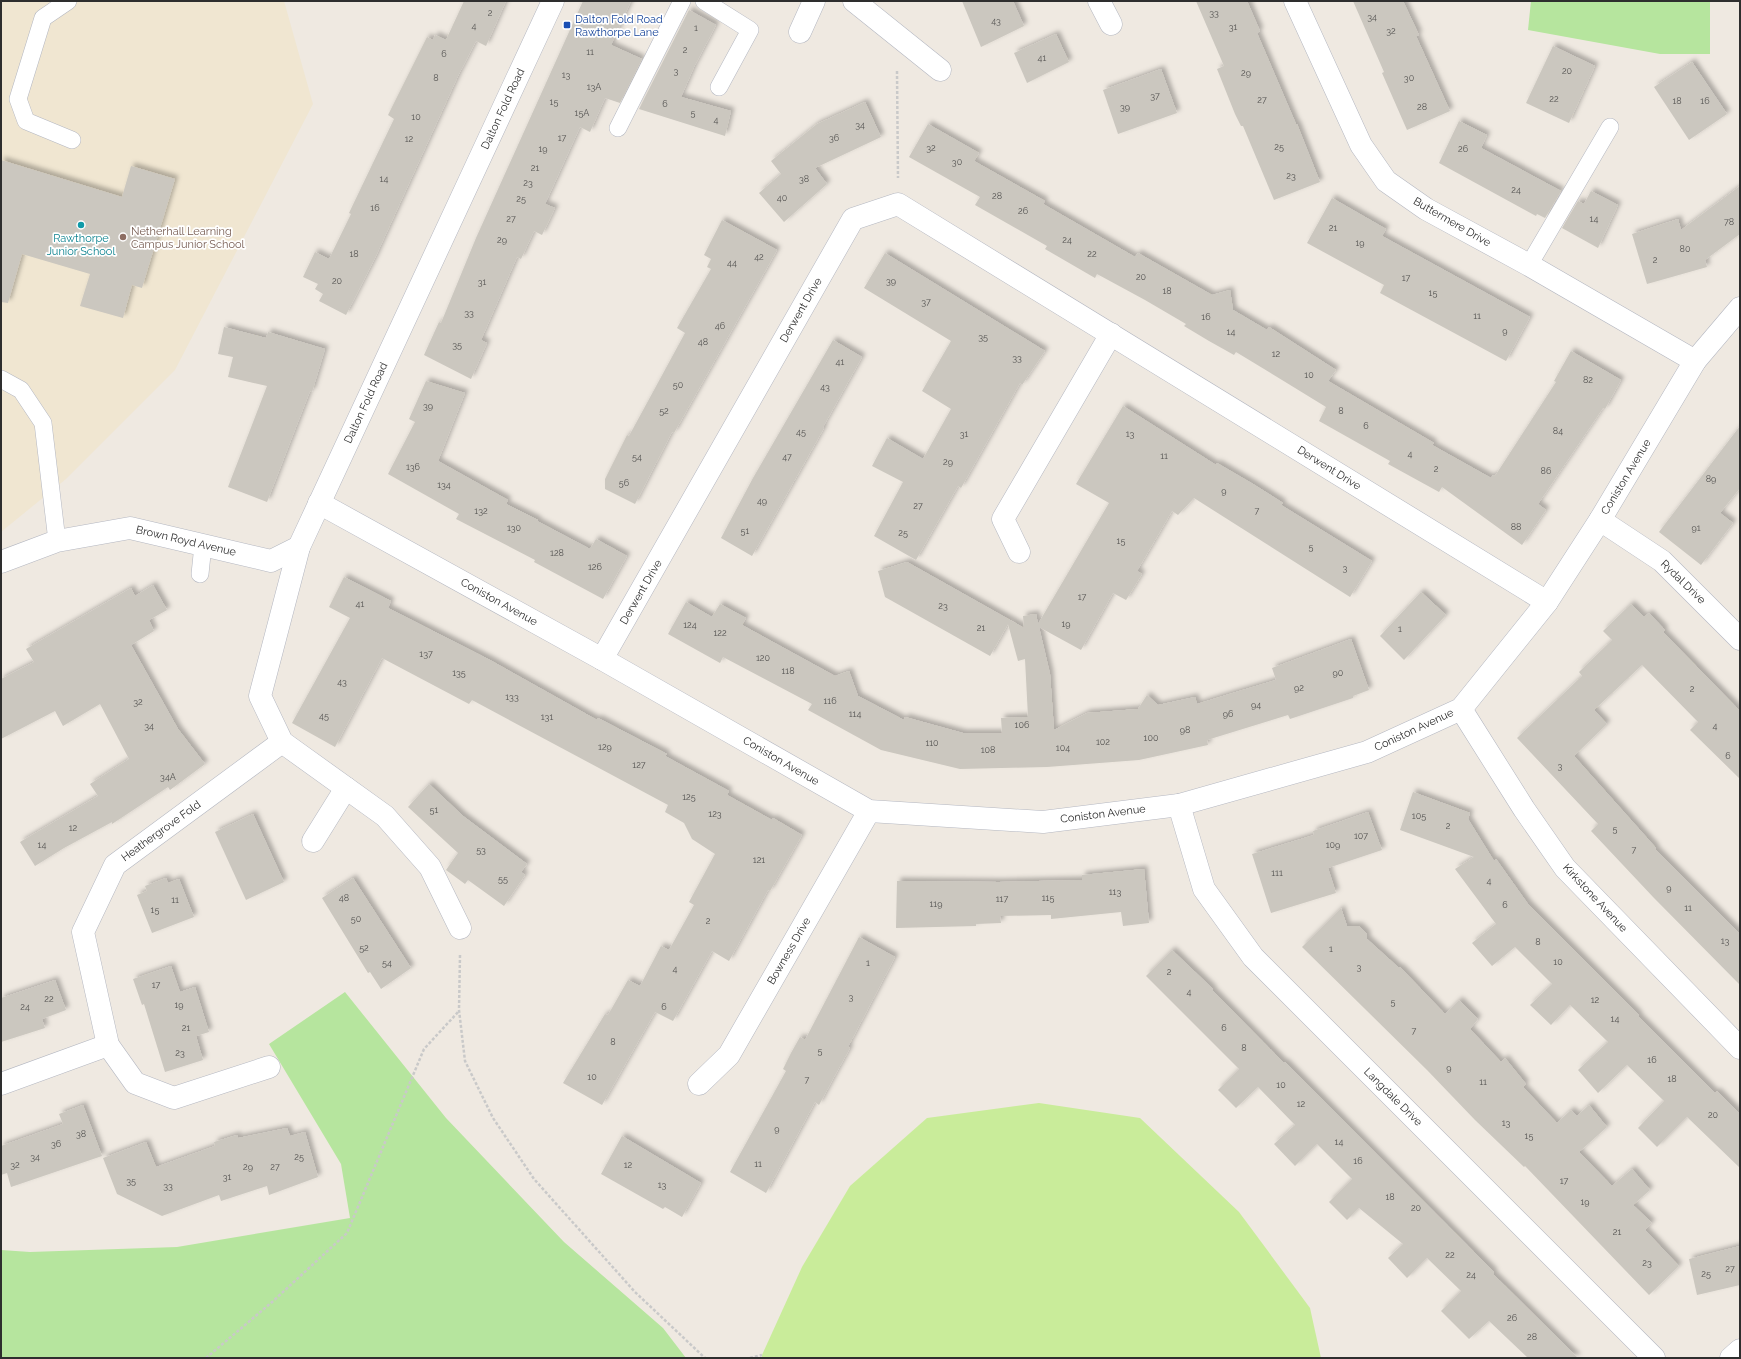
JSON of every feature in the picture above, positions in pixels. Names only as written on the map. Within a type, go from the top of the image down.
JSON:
[{"type":"street","name":"Dalton Fold Road","points":[[460,928],[430,867],[385,816],[282,742],[260,696],[299,547],[553,1]]},
{"type":"street","points":[[800,32],[814,1]]},
{"type":"street","points":[[854,1],[940,70]]},
{"type":"street","points":[[1099,1],[1111,24]]},
{"type":"street","name":"Buttermere Drive","points":[[1295,1],[1361,145],[1386,181],[1426,209],[1529,265],[1694,361]]},
{"type":"street","name":"Derwent Drive","points":[[602,659],[854,219],[898,204],[1547,602]]},
{"type":"street","name":"Coniston Avenue","points":[[319,503],[602,659],[869,811],[1043,822],[1179,805],[1367,752],[1461,709],[1547,602],[1600,520],[1694,361],[1740,308]]},
{"type":"street","points":[[1018,552],[1003,519],[1111,334]]},
{"type":"street","name":"Rydal Drive","points":[[1600,520],[1662,560],[1740,639]]},
{"type":"street","name":"Brown Royd Avenue","points":[[1,562],[57,541],[130,528],[272,561],[299,547]]},
{"type":"street","name":"Kirkstone Avenue","points":[[1461,709],[1524,809],[1565,868],[1740,1048]]},
{"type":"street","name":"Heathergrove Fold","points":[[269,1067],[174,1098],[135,1083],[108,1045],[83,932],[115,865],[282,742]]},
{"type":"street","points":[[313,841],[346,788]]},
{"type":"street","name":"Langdale Drive","points":[[1179,805],[1204,889],[1253,957],[1654,1358]]},
{"type":"street","name":"Bowness Drive","points":[[699,1084],[729,1055],[869,811]]},
{"type":"street","points":[[1,1084],[108,1045]]},
{"type":"street","points":[[1731,1358],[1740,1350]]},
{"type":"lane","points":[[68,1],[43,18],[18,99],[26,121],[72,140]]},
{"type":"lane","points":[[618,128],[682,1]]},
{"type":"lane","points":[[704,1],[750,30],[719,87]]},
{"type":"lane","points":[[1529,265],[1610,127]]},
{"type":"lane","points":[[1,379],[21,390],[43,423],[57,541]]},
{"type":"lane","points":[[200,574],[203,545]]},
{"type":"path","points":[[897,37],[898,204]]},
{"type":"path","points":[[460,928],[459,1010],[465,1061],[493,1118],[534,1179],[635,1292],[705,1358]]},
{"type":"path","points":[[206,1358],[271,1303],[347,1233],[424,1049],[459,1010]]},
{"type":"path","points":[[750,1358],[762,1355]]},
{"type":"shaded area","name":"Netherhall Learning Campus Junior School","points":[[1,1],[284,1],[313,104],[175,370],[66,479],[1,532]]},
{"type":"green space","points":[[1531,1],[1710,1],[1710,54],[1660,54],[1528,30]]},
{"type":"green space","points":[[345,992],[446,1118],[564,1242],[663,1328],[686,1358],[1,1358],[1,1250],[30,1252],[177,1247],[350,1218],[341,1164],[269,1044]]},
{"type":"green space","points":[[1039,1103],[1140,1118],[1239,1212],[1310,1308],[1321,1358],[762,1358],[762,1355],[802,1267],[850,1186],[927,1118]]},
{"type":"building","points":[[464,1],[506,1],[486,46],[476,41],[458,76],[375,258],[346,315],[319,301],[323,294],[315,289],[318,284],[303,277],[315,252],[329,259],[351,214],[349,213],[394,119],[388,115],[427,37],[433,40],[435,35],[446,40]]},
{"type":"building","points":[[583,1],[631,1],[611,45],[642,59],[620,103],[605,98],[590,132],[580,127],[545,204],[555,208],[542,235],[534,231],[521,259],[517,257],[481,340],[487,343],[471,379],[424,355],[439,322],[441,323],[476,238]]},
{"type":"building","points":[[962,1],[1013,1],[1024,26],[981,47]]},
{"type":"building","points":[[1196,1],[1247,1],[1260,31],[1257,33],[1297,124],[1320,182],[1274,200],[1243,126],[1241,126],[1235,114],[1217,69],[1224,66]]},
{"type":"building","points":[[1353,1],[1403,1],[1419,35],[1416,36],[1450,111],[1407,130]]},
{"type":"building","points":[[689,10],[716,25],[694,67],[681,97],[731,111],[725,136],[639,109]]},
{"type":"building","points":[[1056,34],[1069,62],[1027,83],[1014,53]]},
{"type":"building","points":[[1553,46],[1595,66],[1569,123],[1526,103]]},
{"type":"building","points":[[1692,62],[1727,114],[1689,140],[1654,87]]},
{"type":"building","points":[[1161,69],[1177,113],[1118,134],[1103,90]]},
{"type":"building","points":[[865,102],[881,137],[815,168],[827,184],[784,222],[759,193],[781,174],[771,161],[817,124]]},
{"type":"building","points":[[1459,121],[1487,135],[1481,148],[1561,191],[1545,218],[1537,214],[1536,216],[1439,163]]},
{"type":"building","points":[[928,124],[979,153],[974,161],[1045,201],[1043,204],[1135,257],[1138,253],[1212,295],[1230,290],[1233,310],[1267,330],[1269,327],[1336,370],[1328,381],[1434,443],[1432,445],[1491,478],[1493,475],[1495,476],[1556,382],[1554,381],[1571,351],[1621,380],[1605,409],[1603,408],[1538,504],[1546,510],[1522,545],[1442,487],[1439,492],[1388,464],[1390,461],[1319,421],[1326,407],[1236,352],[1234,355],[1209,341],[1184,326],[1186,324],[1145,300],[1097,274],[1095,278],[1045,249],[1047,246],[975,205],[980,197],[909,157]]},
{"type":"building","name":"Rawthorpe Junior School","points":[[1,160],[122,197],[131,166],[175,179],[142,288],[132,285],[123,318],[80,306],[90,274],[22,254],[8,303],[1,302]]},
{"type":"building","points":[[1740,186],[1740,234],[1705,260],[1707,267],[1647,284],[1632,234],[1678,219],[1681,230]]},
{"type":"building","points":[[1591,191],[1618,205],[1598,248],[1562,228],[1578,201],[1584,204]]},
{"type":"building","points":[[1332,198],[1386,229],[1382,236],[1530,317],[1506,361],[1380,293],[1384,285],[1307,243]]},
{"type":"building","points":[[722,220],[777,250],[674,433],[672,432],[635,504],[605,489],[605,479],[627,435],[629,436],[685,333],[677,328],[711,269],[707,267],[711,259],[704,255]]},
{"type":"building","points":[[885,253],[1045,351],[1022,385],[1020,383],[961,488],[958,486],[916,560],[874,536],[903,482],[872,466],[887,438],[923,459],[951,409],[922,391],[951,341],[864,288]]},
{"type":"building","points":[[224,327],[266,338],[268,332],[325,349],[312,392],[310,391],[267,502],[228,487],[267,386],[228,377],[233,357],[218,354]]},
{"type":"building","points":[[833,340],[862,357],[752,556],[721,538],[753,478]]},
{"type":"building","points":[[426,381],[465,393],[438,461],[508,500],[506,504],[590,549],[596,539],[627,556],[603,599],[534,562],[535,560],[456,519],[459,514],[388,474],[415,422],[409,419]]},
{"type":"building","points":[[1123,406],[1216,465],[1217,463],[1253,484],[1283,503],[1281,505],[1372,561],[1350,597],[1194,498],[1178,515],[1172,511],[1137,571],[1142,574],[1126,600],[1113,593],[1081,650],[1039,627],[1050,674],[1054,730],[1087,713],[1138,709],[1147,695],[1158,705],[1195,697],[1197,704],[1276,680],[1272,668],[1351,639],[1369,690],[1353,696],[1353,698],[1290,719],[1288,715],[1207,740],[1208,745],[1139,760],[1047,767],[960,769],[881,750],[808,710],[812,704],[723,657],[720,663],[668,634],[686,602],[712,617],[720,604],[746,618],[742,625],[835,676],[849,671],[858,696],[904,720],[905,717],[963,733],[1002,733],[1001,718],[1028,717],[1025,659],[1018,661],[1008,624],[990,656],[885,597],[878,571],[907,562],[1024,628],[1023,616],[1036,614],[1038,624],[1109,503],[1076,484]]},
{"type":"building","points":[[1740,426],[1740,488],[1720,513],[1733,523],[1701,565],[1659,532]]},
{"type":"building","points":[[344,577],[391,601],[388,608],[490,660],[597,720],[598,718],[667,754],[665,756],[729,791],[727,795],[772,820],[773,818],[802,835],[770,891],[768,890],[729,961],[712,951],[673,1021],[655,1012],[602,1105],[563,1083],[605,1014],[608,1015],[628,980],[640,986],[661,946],[669,950],[694,905],[689,902],[715,854],[692,839],[684,823],[665,812],[668,805],[472,700],[469,704],[382,658],[335,747],[292,723],[350,618],[329,607]]},
{"type":"building","points":[[153,585],[167,610],[149,620],[154,631],[131,645],[178,729],[205,764],[170,790],[168,787],[112,824],[112,822],[64,848],[35,866],[20,842],[98,796],[90,784],[129,759],[100,704],[63,726],[55,711],[1,739],[1,679],[34,662],[26,649],[131,588],[135,596]]},
{"type":"building","points":[[1421,592],[1446,615],[1404,660],[1380,636]]},
{"type":"building","points":[[1631,604],[1644,617],[1649,613],[1665,630],[1663,632],[1740,711],[1740,779],[1690,730],[1698,722],[1642,665],[1594,710],[1607,724],[1574,756],[1656,848],[1655,849],[1740,934],[1740,985],[1654,898],[1591,831],[1598,824],[1517,738],[1582,676],[1579,672],[1612,640],[1603,631]]},
{"type":"building","points":[[429,784],[463,816],[527,864],[521,872],[525,875],[504,906],[468,880],[465,884],[446,870],[458,853],[408,807]]},
{"type":"building","points":[[1413,792],[1470,813],[1468,819],[1494,861],[1496,859],[1528,904],[1715,1093],[1717,1091],[1740,1114],[1740,1168],[1687,1117],[1657,1147],[1638,1128],[1664,1101],[1627,1065],[1598,1093],[1578,1070],[1608,1042],[1570,1005],[1551,1025],[1530,1005],[1552,984],[1515,947],[1492,966],[1472,943],[1496,924],[1455,869],[1474,857],[1400,830]]},
{"type":"building","points":[[1368,812],[1382,850],[1328,868],[1336,893],[1271,913],[1252,854],[1314,835],[1313,831]]},
{"type":"building","points":[[253,814],[284,882],[246,900],[215,832]]},
{"type":"building","points":[[1144,869],[1149,923],[1123,926],[1121,912],[1051,919],[1051,915],[1000,916],[1001,923],[976,924],[976,926],[896,928],[897,881],[999,882],[1082,880],[1082,875]]},
{"type":"building","points":[[166,878],[168,883],[179,879],[194,917],[152,933],[137,895],[147,891],[145,886]]},
{"type":"building","points":[[353,878],[411,968],[381,989],[370,972],[368,973],[322,898]]},
{"type":"building","points":[[1341,908],[1347,926],[1359,926],[1367,934],[1367,939],[1399,968],[1400,967],[1445,1014],[1459,1000],[1478,1019],[1470,1029],[1501,1062],[1505,1058],[1526,1084],[1523,1087],[1557,1123],[1571,1110],[1577,1116],[1589,1105],[1607,1127],[1579,1152],[1612,1186],[1632,1169],[1650,1190],[1633,1205],[1652,1223],[1645,1230],[1679,1266],[1649,1295],[1525,1166],[1524,1167],[1475,1120],[1427,1070],[1302,947]]},
{"type":"building","points":[[859,937],[895,957],[848,1047],[850,1048],[819,1105],[815,1102],[766,1193],[730,1172],[786,1071],[783,1069],[791,1053],[800,1037],[805,1040]]},
{"type":"building","points":[[1172,950],[1213,989],[1212,990],[1284,1063],[1285,1062],[1494,1272],[1493,1274],[1578,1358],[1528,1358],[1489,1321],[1469,1339],[1441,1311],[1461,1291],[1427,1258],[1407,1278],[1388,1258],[1403,1244],[1359,1208],[1347,1220],[1329,1202],[1352,1179],[1317,1144],[1295,1166],[1274,1144],[1295,1125],[1258,1087],[1236,1108],[1218,1090],[1239,1069],[1146,976]]},
{"type":"building","points":[[171,966],[180,992],[195,987],[209,1032],[196,1036],[203,1060],[165,1072],[144,1004],[142,1005],[133,979]]},
{"type":"building","points":[[55,980],[66,1010],[42,1019],[45,1028],[1,1042],[1,998]]},
{"type":"building","points":[[83,1105],[102,1156],[11,1187],[7,1173],[1,1175],[1,1146],[63,1124],[59,1114]]},
{"type":"building","points":[[287,1128],[290,1136],[305,1132],[318,1177],[269,1195],[267,1186],[221,1201],[219,1195],[162,1216],[117,1194],[103,1158],[146,1142],[156,1167],[215,1146],[214,1142],[237,1135],[238,1138]]},
{"type":"building","points":[[622,1136],[701,1183],[682,1217],[665,1207],[663,1209],[601,1174]]},
{"type":"building","points":[[1740,1246],[1740,1285],[1697,1295],[1689,1259]]},
{"type":"place","name":"Dalton Fold Road Rawthorpe Lane","points":[[567,25]]},
{"type":"place","name":"Rawthorpe Junior School","points":[[81,225]]},
{"type":"place","name":"Netherhall Learning Campus Junior School","points":[[123,237]]}]
